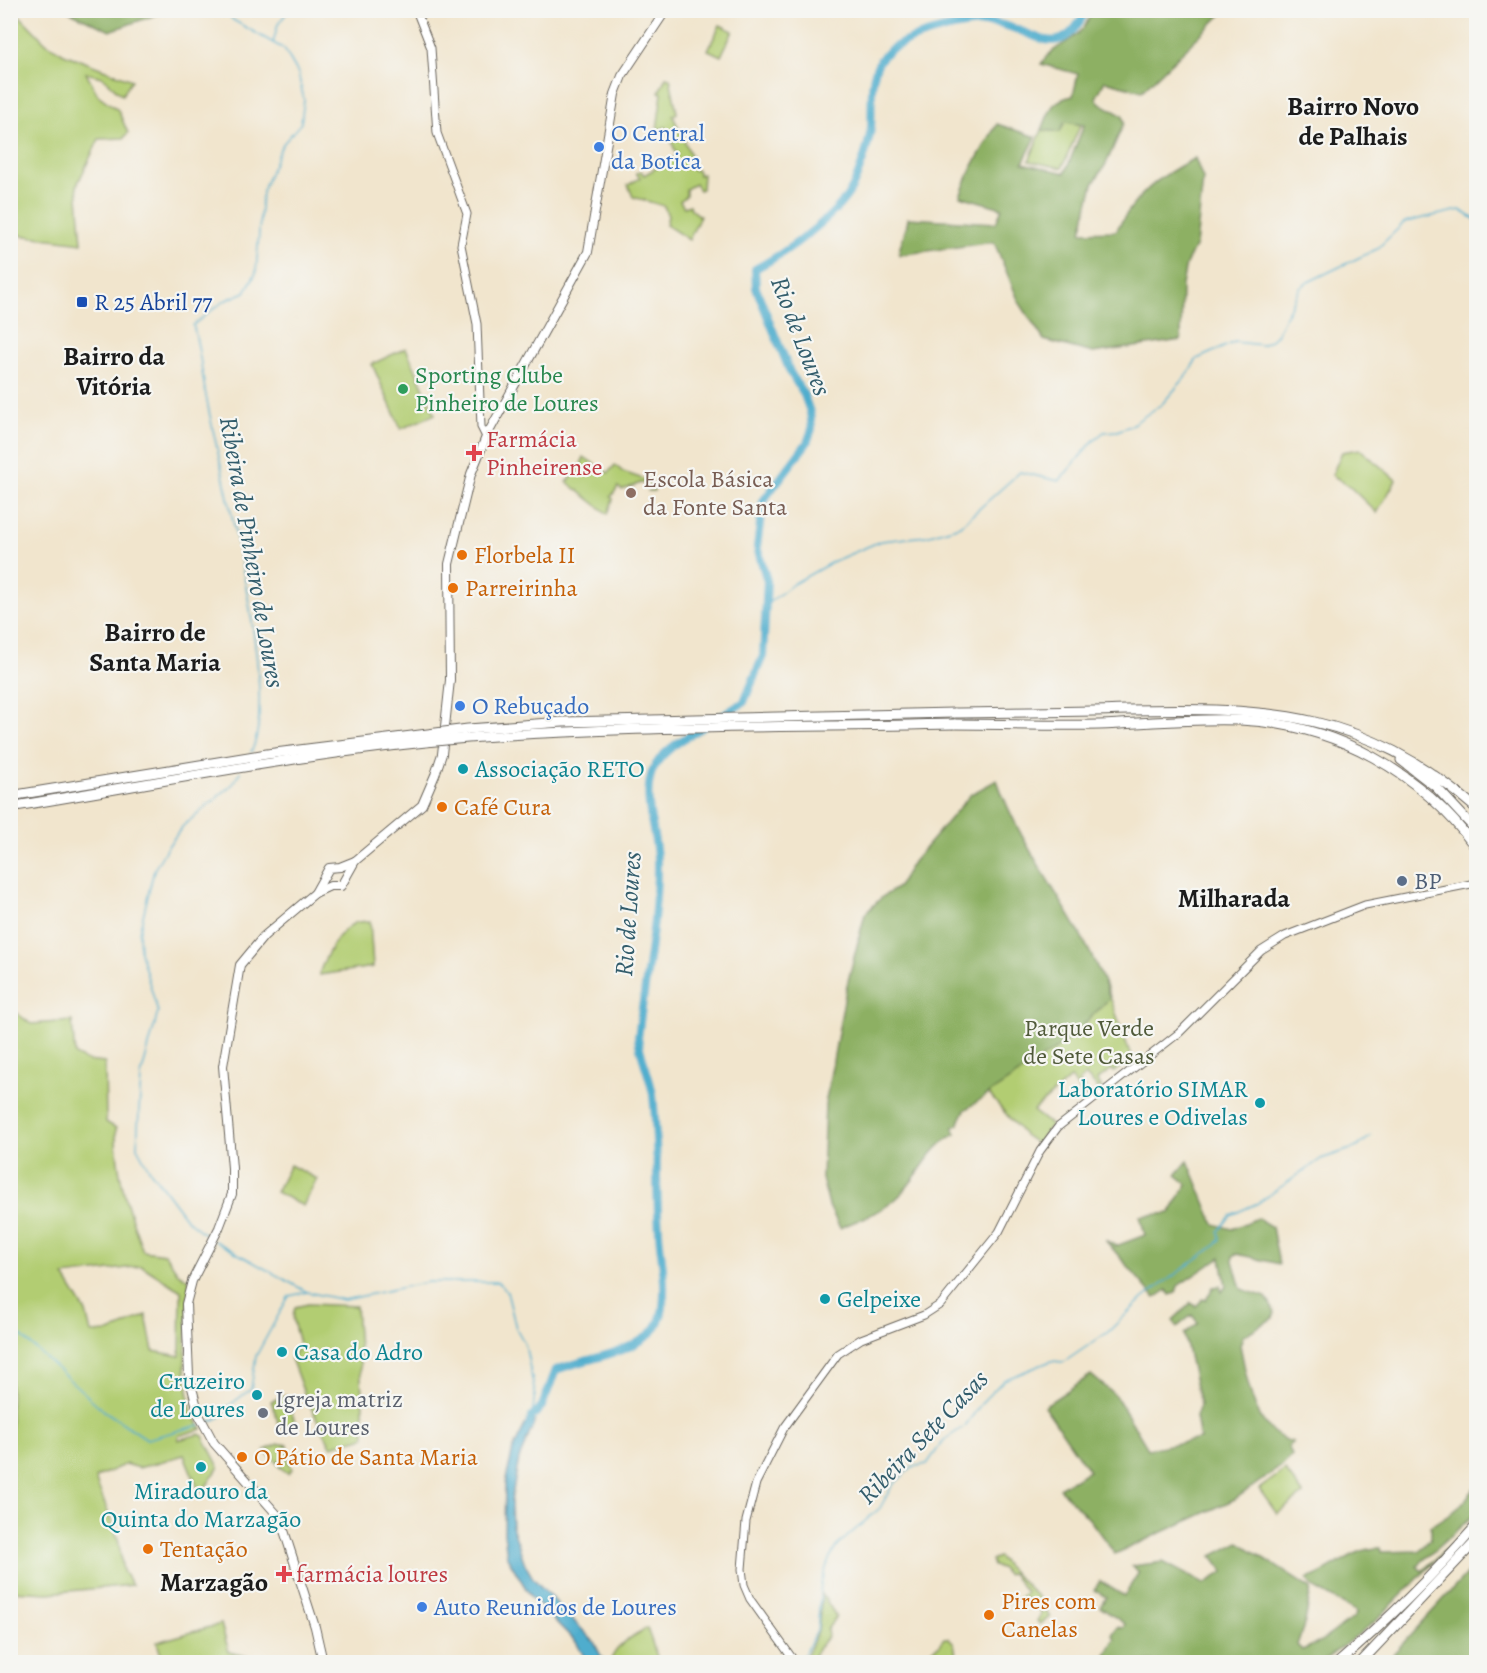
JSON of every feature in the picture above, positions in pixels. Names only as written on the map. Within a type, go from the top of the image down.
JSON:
[{"type":"highway","points":[[10,796],[267,754],[468,729],[562,722],[1210,708],[1269,712],[1323,722],[1360,735],[1396,750],[1439,784],[1476,808]]},
{"type":"highway","points":[[10,807],[335,754],[467,739],[563,732],[954,724],[1096,725],[1242,720],[1295,727],[1320,734],[1367,753],[1401,772],[1429,795],[1448,813],[1476,848]]},
{"type":"highway","points":[[1439,784],[1476,830]]},
{"type":"highway","points":[[1339,1662],[1434,1572],[1476,1526]]},
{"type":"highway","points":[[1361,1662],[1476,1541]]},
{"type":"main road","points":[[416,10],[431,48],[437,133],[461,194],[467,220],[461,245],[477,324],[481,427],[486,437]]},
{"type":"main road","points":[[315,893],[329,867],[340,867],[355,861],[422,805],[442,754],[445,735],[450,680],[449,564],[471,474],[486,437],[588,252],[615,94],[622,76],[666,10]]},
{"type":"main road","points":[[323,1662],[315,1627],[280,1518],[214,1443],[199,1415],[189,1376],[186,1304],[192,1281],[219,1228],[232,1189],[223,1066],[238,972],[243,959],[258,942],[315,893],[330,886],[341,886],[355,861]]},
{"type":"main road","points":[[340,867],[346,876]]},
{"type":"main road","points":[[324,877],[330,886]]},
{"type":"main road","points":[[795,1662],[754,1605],[744,1585],[742,1569],[747,1521],[756,1483],[784,1428],[838,1354],[861,1339],[924,1315],[941,1304],[999,1232],[1040,1150],[1058,1127],[1179,1033],[1261,951],[1285,936],[1365,905],[1475,883]]},
{"type":"green space","points":[[10,11],[15,11],[46,43],[64,54],[132,80],[122,95],[102,77],[86,73],[98,95],[118,110],[128,133],[124,138],[99,139],[77,185],[82,243],[11,234]]},
{"type":"green space","points":[[68,11],[167,11],[110,31]]},
{"type":"green space","points":[[1092,11],[1225,11],[1142,91],[1105,81],[1096,98],[1098,102],[1123,116],[1124,123],[1106,164],[1093,184],[1081,232],[1116,231],[1140,196],[1159,179],[1195,158],[1203,179],[1196,245],[1186,264],[1182,285],[1181,340],[1093,353],[1044,340],[1019,302],[994,242],[899,255],[908,218],[996,223],[1002,208],[960,196],[971,169],[997,124],[1036,137],[1023,163],[1065,173],[1084,125],[1065,122],[1060,132],[1042,130],[1052,107],[1060,100],[1073,96],[1078,74],[1041,64],[1054,50],[1081,30]]},
{"type":"green space","points":[[720,25],[733,31],[721,56],[708,50]]},
{"type":"green space","points":[[666,77],[670,78],[677,113],[673,116],[694,162],[690,165],[693,170],[697,170],[699,175],[703,174],[702,189],[699,190],[695,184],[686,189],[686,196],[680,201],[684,207],[690,205],[691,209],[700,216],[689,240],[666,225],[668,216],[664,206],[633,197],[628,185],[640,178],[636,173],[641,171],[644,175],[677,156],[666,127],[657,130],[662,93],[659,92]]},
{"type":"green space","points":[[1065,121],[1081,124],[1062,168],[1029,161],[1042,130],[1060,132]]},
{"type":"green space","name":"Sporting Clube Pinheiro de Loures","points":[[406,348],[435,414],[401,429],[372,364]]},
{"type":"green space","points":[[1360,449],[1396,480],[1377,513],[1349,486],[1332,475],[1342,452]]},
{"type":"green space","points":[[584,457],[608,473],[615,465],[623,472],[652,482],[654,491],[648,491],[651,485],[641,483],[622,490],[618,487],[611,497],[613,499],[608,514],[567,482],[578,471]]},
{"type":"green space","points":[[997,780],[1008,809],[1085,942],[1110,998],[1066,1042],[965,1110],[958,1124],[953,1128],[956,1134],[931,1154],[897,1198],[877,1212],[840,1228],[829,1206],[822,1178],[825,1105],[846,989],[865,914],[882,897],[898,887],[913,862],[971,794]]},
{"type":"green space","points":[[370,921],[373,967],[319,975],[324,961],[343,932],[355,923]]},
{"type":"green space","name":"Parque Verde de Sete Casas","points":[[1106,985],[1132,1059],[1114,1072],[1112,1069],[1097,1080],[1102,1088],[1099,1089],[1086,1076],[1079,1081],[1088,1095],[1084,1098],[1071,1078],[1033,1111],[1051,1125],[1037,1144],[1024,1135],[988,1093],[1044,1034]]},
{"type":"green space","points":[[10,1008],[31,1024],[72,1021],[75,1055],[87,1061],[105,1063],[106,1122],[116,1128],[116,1144],[124,1190],[143,1251],[165,1254],[178,1273],[189,1280],[185,1367],[191,1411],[202,1429],[178,1436],[178,1440],[199,1434],[203,1436],[219,1467],[203,1491],[199,1491],[184,1455],[139,1468],[126,1464],[95,1478],[118,1539],[123,1571],[132,1585],[48,1593],[11,1591]],"holes":[[[142,1266],[181,1291],[180,1356],[153,1351],[146,1315],[110,1332],[91,1333],[86,1312],[64,1276]]]},
{"type":"green space","points":[[1188,1161],[1214,1224],[1232,1229],[1257,1218],[1272,1227],[1279,1264],[1237,1254],[1233,1256],[1241,1289],[1266,1297],[1275,1313],[1273,1318],[1243,1336],[1240,1345],[1249,1389],[1260,1416],[1279,1436],[1293,1442],[1288,1446],[1292,1455],[1283,1465],[1235,1499],[1115,1554],[1090,1520],[1059,1488],[1089,1471],[1044,1406],[1091,1375],[1116,1396],[1148,1449],[1200,1439],[1196,1417],[1200,1405],[1184,1334],[1198,1323],[1192,1315],[1177,1327],[1173,1320],[1191,1303],[1196,1306],[1203,1299],[1206,1300],[1213,1287],[1220,1286],[1222,1292],[1226,1286],[1221,1257],[1178,1286],[1176,1293],[1170,1295],[1167,1290],[1155,1298],[1105,1240],[1116,1246],[1145,1235],[1140,1216],[1170,1213],[1187,1184],[1176,1175]]},
{"type":"green space","points":[[290,1165],[317,1179],[303,1206],[276,1192]]},
{"type":"green space","points":[[308,1304],[356,1306],[365,1437],[331,1446],[305,1396],[291,1358],[299,1345],[294,1322],[295,1307]]},
{"type":"green space","points":[[286,1396],[295,1422],[280,1427],[271,1401]]},
{"type":"green space","points":[[279,1444],[287,1444],[285,1447],[288,1445],[288,1460],[292,1469],[289,1474],[281,1468],[282,1465],[280,1467],[277,1463],[280,1460],[276,1462],[273,1459],[274,1456],[272,1458],[268,1454],[270,1452],[265,1450]]},
{"type":"green space","points":[[1285,1470],[1303,1494],[1277,1514],[1259,1489]]},
{"type":"green space","points":[[1476,1487],[1476,1513],[1417,1566],[1422,1571],[1458,1538],[1377,1620],[1322,1662],[1102,1662],[1115,1638],[1112,1635],[1117,1627],[1123,1628],[1125,1624],[1100,1607],[1106,1597],[1094,1590],[1100,1581],[1124,1596],[1139,1572],[1132,1566],[1163,1562],[1204,1584],[1224,1572],[1212,1556],[1239,1542],[1311,1589],[1305,1622],[1297,1645],[1302,1650],[1318,1643],[1353,1618],[1357,1612],[1311,1586],[1307,1579],[1351,1556],[1370,1549],[1380,1548],[1381,1552],[1419,1551],[1431,1538],[1431,1526],[1458,1508]]},
{"type":"green space","points":[[998,1557],[1042,1601],[1042,1607],[1050,1617],[1040,1624],[1037,1621],[1042,1612],[1033,1606],[1034,1604],[1025,1598],[1022,1602],[1016,1601],[1026,1592],[1012,1573],[1007,1575],[1001,1568],[993,1566],[991,1560]]},
{"type":"green space","points":[[1476,1564],[1476,1608],[1470,1627],[1476,1637],[1476,1662],[1398,1662],[1393,1654]]},
{"type":"green space","points":[[822,1594],[836,1616],[827,1630],[828,1636],[810,1662],[804,1662],[818,1631]]},
{"type":"green space","points":[[221,1624],[229,1652],[270,1662],[163,1662],[157,1642]]},
{"type":"green space","points":[[647,1628],[659,1662],[610,1662],[620,1646]]},
{"type":"green space","points":[[944,1638],[949,1638],[954,1643],[957,1660],[930,1662],[924,1654],[938,1646]]},
{"type":"water","points":[[529,1417],[535,1421],[519,1459],[511,1501],[512,1526],[525,1564],[533,1578],[594,1642],[604,1662],[587,1662],[576,1642],[531,1597],[507,1557],[504,1533],[505,1484],[513,1449]]},
{"type":"waterway","name":"Ribeira de Pinheiro de Loures","points":[[225,10],[233,20],[284,49],[298,73],[304,100],[301,123],[282,145],[262,192],[256,273],[245,292],[224,301],[193,325],[246,584],[254,636],[259,684],[258,724],[251,752]]},
{"type":"waterway","points":[[273,43],[278,24],[289,10]]},
{"type":"waterway","name":"Rio de Loures","points":[[717,719],[744,702],[763,656],[767,581],[757,547],[763,501],[807,443],[812,429],[810,412],[804,395],[790,372],[756,288],[755,269],[781,254],[810,232],[825,220],[847,196],[857,177],[868,141],[874,75],[882,57],[890,50],[927,34],[958,26],[987,23],[999,24],[1047,40],[1057,40],[1067,36],[1086,10]]},
{"type":"waterway","points":[[767,604],[793,584],[834,561],[881,541],[926,536],[960,526],[1020,472],[1059,481],[1095,439],[1104,432],[1117,431],[1130,426],[1162,404],[1184,379],[1197,359],[1235,342],[1262,345],[1270,341],[1276,335],[1300,288],[1377,249],[1405,222],[1460,210],[1476,220]]},
{"type":"waterway","name":"Rio de Loures","points":[[528,1428],[532,1417],[542,1406],[556,1370],[633,1345],[653,1331],[662,1313],[664,1284],[659,1232],[655,1112],[652,1088],[638,1038],[657,881],[656,848],[648,793],[656,764],[667,751],[703,727]]},
{"type":"waterway","name":"Ribeira de Pinheiro de Loures","points":[[211,1239],[187,1220],[149,1169],[137,1147],[141,1076],[158,1012],[140,952],[139,933],[154,870],[166,849],[183,826],[233,784],[240,772]]},
{"type":"waterway","name":"Ribeira Sete Casas","points":[[800,1662],[817,1631],[821,1583],[830,1557],[839,1544],[880,1508],[892,1486],[912,1467],[927,1464],[944,1440],[965,1426],[984,1400],[1004,1380],[1051,1361],[1064,1362],[1108,1332],[1143,1298],[1213,1247],[1220,1240],[1219,1231],[1231,1215],[1258,1203],[1321,1159],[1357,1147],[1371,1136]]},
{"type":"waterway","name":"Ribeira de Pinheiro de Loures","points":[[215,1241],[307,1292],[344,1300],[428,1282],[498,1282],[507,1292],[516,1328],[525,1344],[535,1393],[532,1417]]},
{"type":"waterway","points":[[207,1423],[222,1416],[226,1408],[251,1389],[256,1356],[289,1296],[307,1292]]},
{"type":"waterway","points":[[10,1326],[103,1410],[147,1439],[200,1425]]},
{"type":"place","name":"O Central da Botica","points":[[599,147]]},
{"type":"place","name":"R 25 Abril 77","points":[[82,302]]},
{"type":"place","name":"Sporting Clube Pinheiro de Loures","points":[[403,389]]},
{"type":"place","name":"Farmácia Pinheirense","points":[[474,453]]},
{"type":"place","name":"Escola Básica da Fonte Santa","points":[[631,493]]},
{"type":"place","name":"Florbela II","points":[[462,555]]},
{"type":"place","name":"Parreirinha","points":[[453,588]]},
{"type":"place","name":"O Rebuçado","points":[[460,706]]},
{"type":"place","name":"Associação RETO","points":[[463,769]]},
{"type":"place","name":"Café Cura","points":[[442,807]]},
{"type":"place","name":"BP","points":[[1402,881]]},
{"type":"place","name":"Laboratório SIMAR Loures e Odivelas","points":[[1260,1103]]},
{"type":"place","name":"Gelpeixe","points":[[825,1299]]},
{"type":"place","name":"Casa do Adro","points":[[282,1352]]},
{"type":"place","name":"Cruzeiro de Loures","points":[[257,1395]]},
{"type":"place","name":"Igreja matriz de Loures","points":[[263,1413]]},
{"type":"place","name":"O Pátio de Santa Maria","points":[[242,1457]]},
{"type":"place","name":"Miradouro da Quinta do Marzagão","points":[[201,1467]]},
{"type":"place","name":"Tentação","points":[[148,1549]]},
{"type":"place","name":"farmácia loures","points":[[284,1574]]},
{"type":"place","name":"Auto Reunidos de Loures","points":[[422,1607]]},
{"type":"place","name":"Pires com Canelas","points":[[989,1615]]},
{"type":"district","name":"Bairro Novo de Palhais","points":[[1353,121]]},
{"type":"district","name":"Bairro da Vitória","points":[[114,371]]},
{"type":"district","name":"Bairro de Santa Maria","points":[[155,647]]},
{"type":"district","name":"Milharada","points":[[1234,898]]},
{"type":"district","name":"Marzagão","points":[[214,1582]]}]
